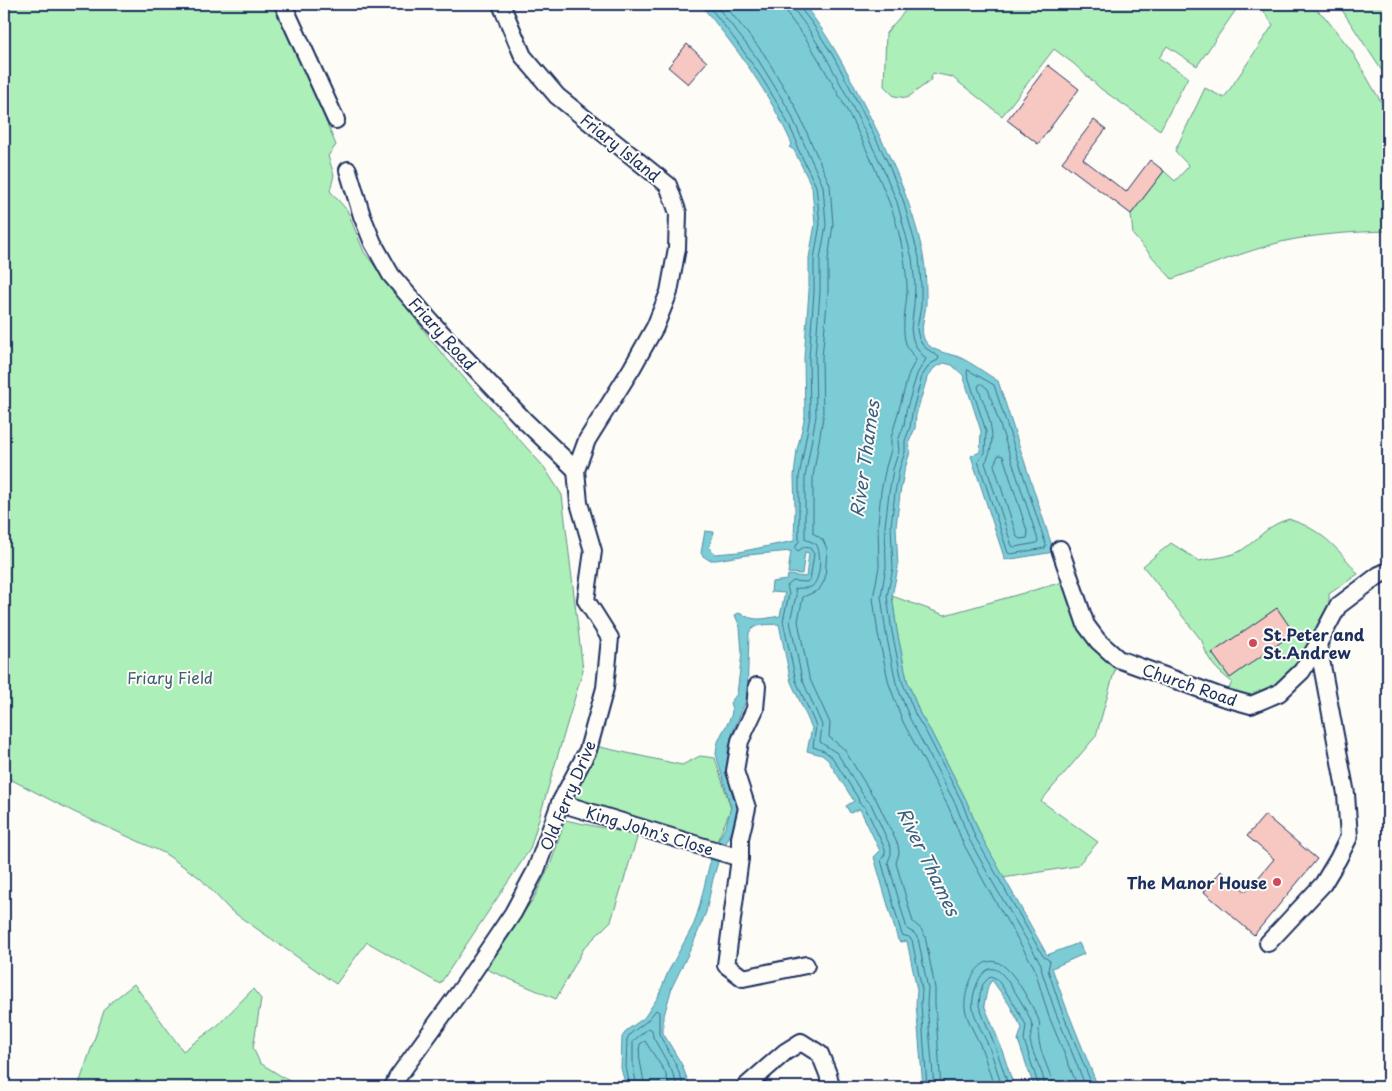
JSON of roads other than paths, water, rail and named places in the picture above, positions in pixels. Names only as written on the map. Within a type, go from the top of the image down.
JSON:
[{"type":"street","points":[[283,4],[336,120]]},
{"type":"street","name":"Friary Island","points":[[501,4],[523,56],[557,96],[668,185],[678,213],[677,248],[669,292],[655,327],[587,440],[576,470]]},
{"type":"street","name":"Friary Road","points":[[348,170],[362,216],[373,243],[391,275],[432,323],[525,421],[576,470]]},
{"type":"street","name":"Old Ferry Drive","points":[[393,1087],[396,1078],[463,987],[513,913],[536,870],[560,803],[588,750],[605,688],[610,638],[586,600],[593,551],[579,503],[576,470]]},
{"type":"street","name":"Church Road","points":[[1060,549],[1086,626],[1098,641],[1118,659],[1222,697],[1251,705],[1279,693],[1302,671],[1338,606],[1379,575],[1388,571]]},
{"type":"street","points":[[1268,943],[1323,884],[1349,837],[1346,794],[1318,644]]},
{"type":"street","name":"King John's Close","points":[[757,686],[756,709],[740,741],[735,771],[747,808],[740,838],[740,858],[726,965],[743,978],[806,965]]},
{"type":"street","name":"King John's Close","points":[[560,803],[740,858]]},
{"type":"street","points":[[745,1087],[785,1052],[801,1042],[820,1054],[831,1087]]},
{"type":"water","name":"River Thames","points":[[700,4],[803,4],[829,41],[851,80],[883,143],[913,216],[924,261],[926,279],[926,304],[922,328],[925,341],[932,348],[940,352],[964,359],[998,381],[1054,552],[1005,560],[971,456],[980,452],[981,431],[963,375],[952,365],[944,363],[934,368],[927,378],[916,415],[915,428],[909,442],[910,452],[904,472],[896,526],[898,568],[892,596],[907,680],[920,714],[966,800],[980,834],[1047,955],[1079,943],[1084,954],[1052,968],[1098,1087],[1034,1087],[1018,1040],[1022,1028],[1009,1004],[992,980],[988,986],[984,1005],[1000,1044],[1014,1087],[923,1087],[916,1004],[917,990],[907,941],[900,942],[898,940],[874,857],[880,851],[860,809],[850,813],[846,806],[854,801],[828,760],[822,755],[807,751],[812,728],[791,682],[779,624],[758,626],[749,633],[747,698],[733,732],[728,751],[729,764],[741,807],[738,821],[721,852],[706,912],[672,987],[663,1019],[663,1033],[682,1065],[690,1087],[626,1087],[621,1068],[622,1037],[627,1030],[644,1018],[658,997],[668,972],[694,924],[713,850],[726,826],[731,807],[716,754],[718,741],[731,716],[730,703],[737,694],[742,653],[740,627],[735,615],[739,613],[750,618],[759,619],[780,616],[785,593],[771,592],[772,582],[787,580],[788,575],[806,577],[809,553],[805,552],[802,574],[788,573],[791,551],[716,560],[709,560],[701,553],[705,531],[714,532],[709,548],[715,554],[739,552],[794,541],[794,476],[797,450],[805,416],[804,358],[809,291],[809,258],[815,224],[812,187],[794,150],[789,147],[792,144],[783,125],[763,88],[727,37]]},
{"type":"place","name":"St.Peter and St.Andrew","points":[[1253,643]]},
{"type":"place","name":"The Manor House","points":[[1277,882]]},
{"type":"park label","name":"Friary Field","points":[[170,677]]}]
